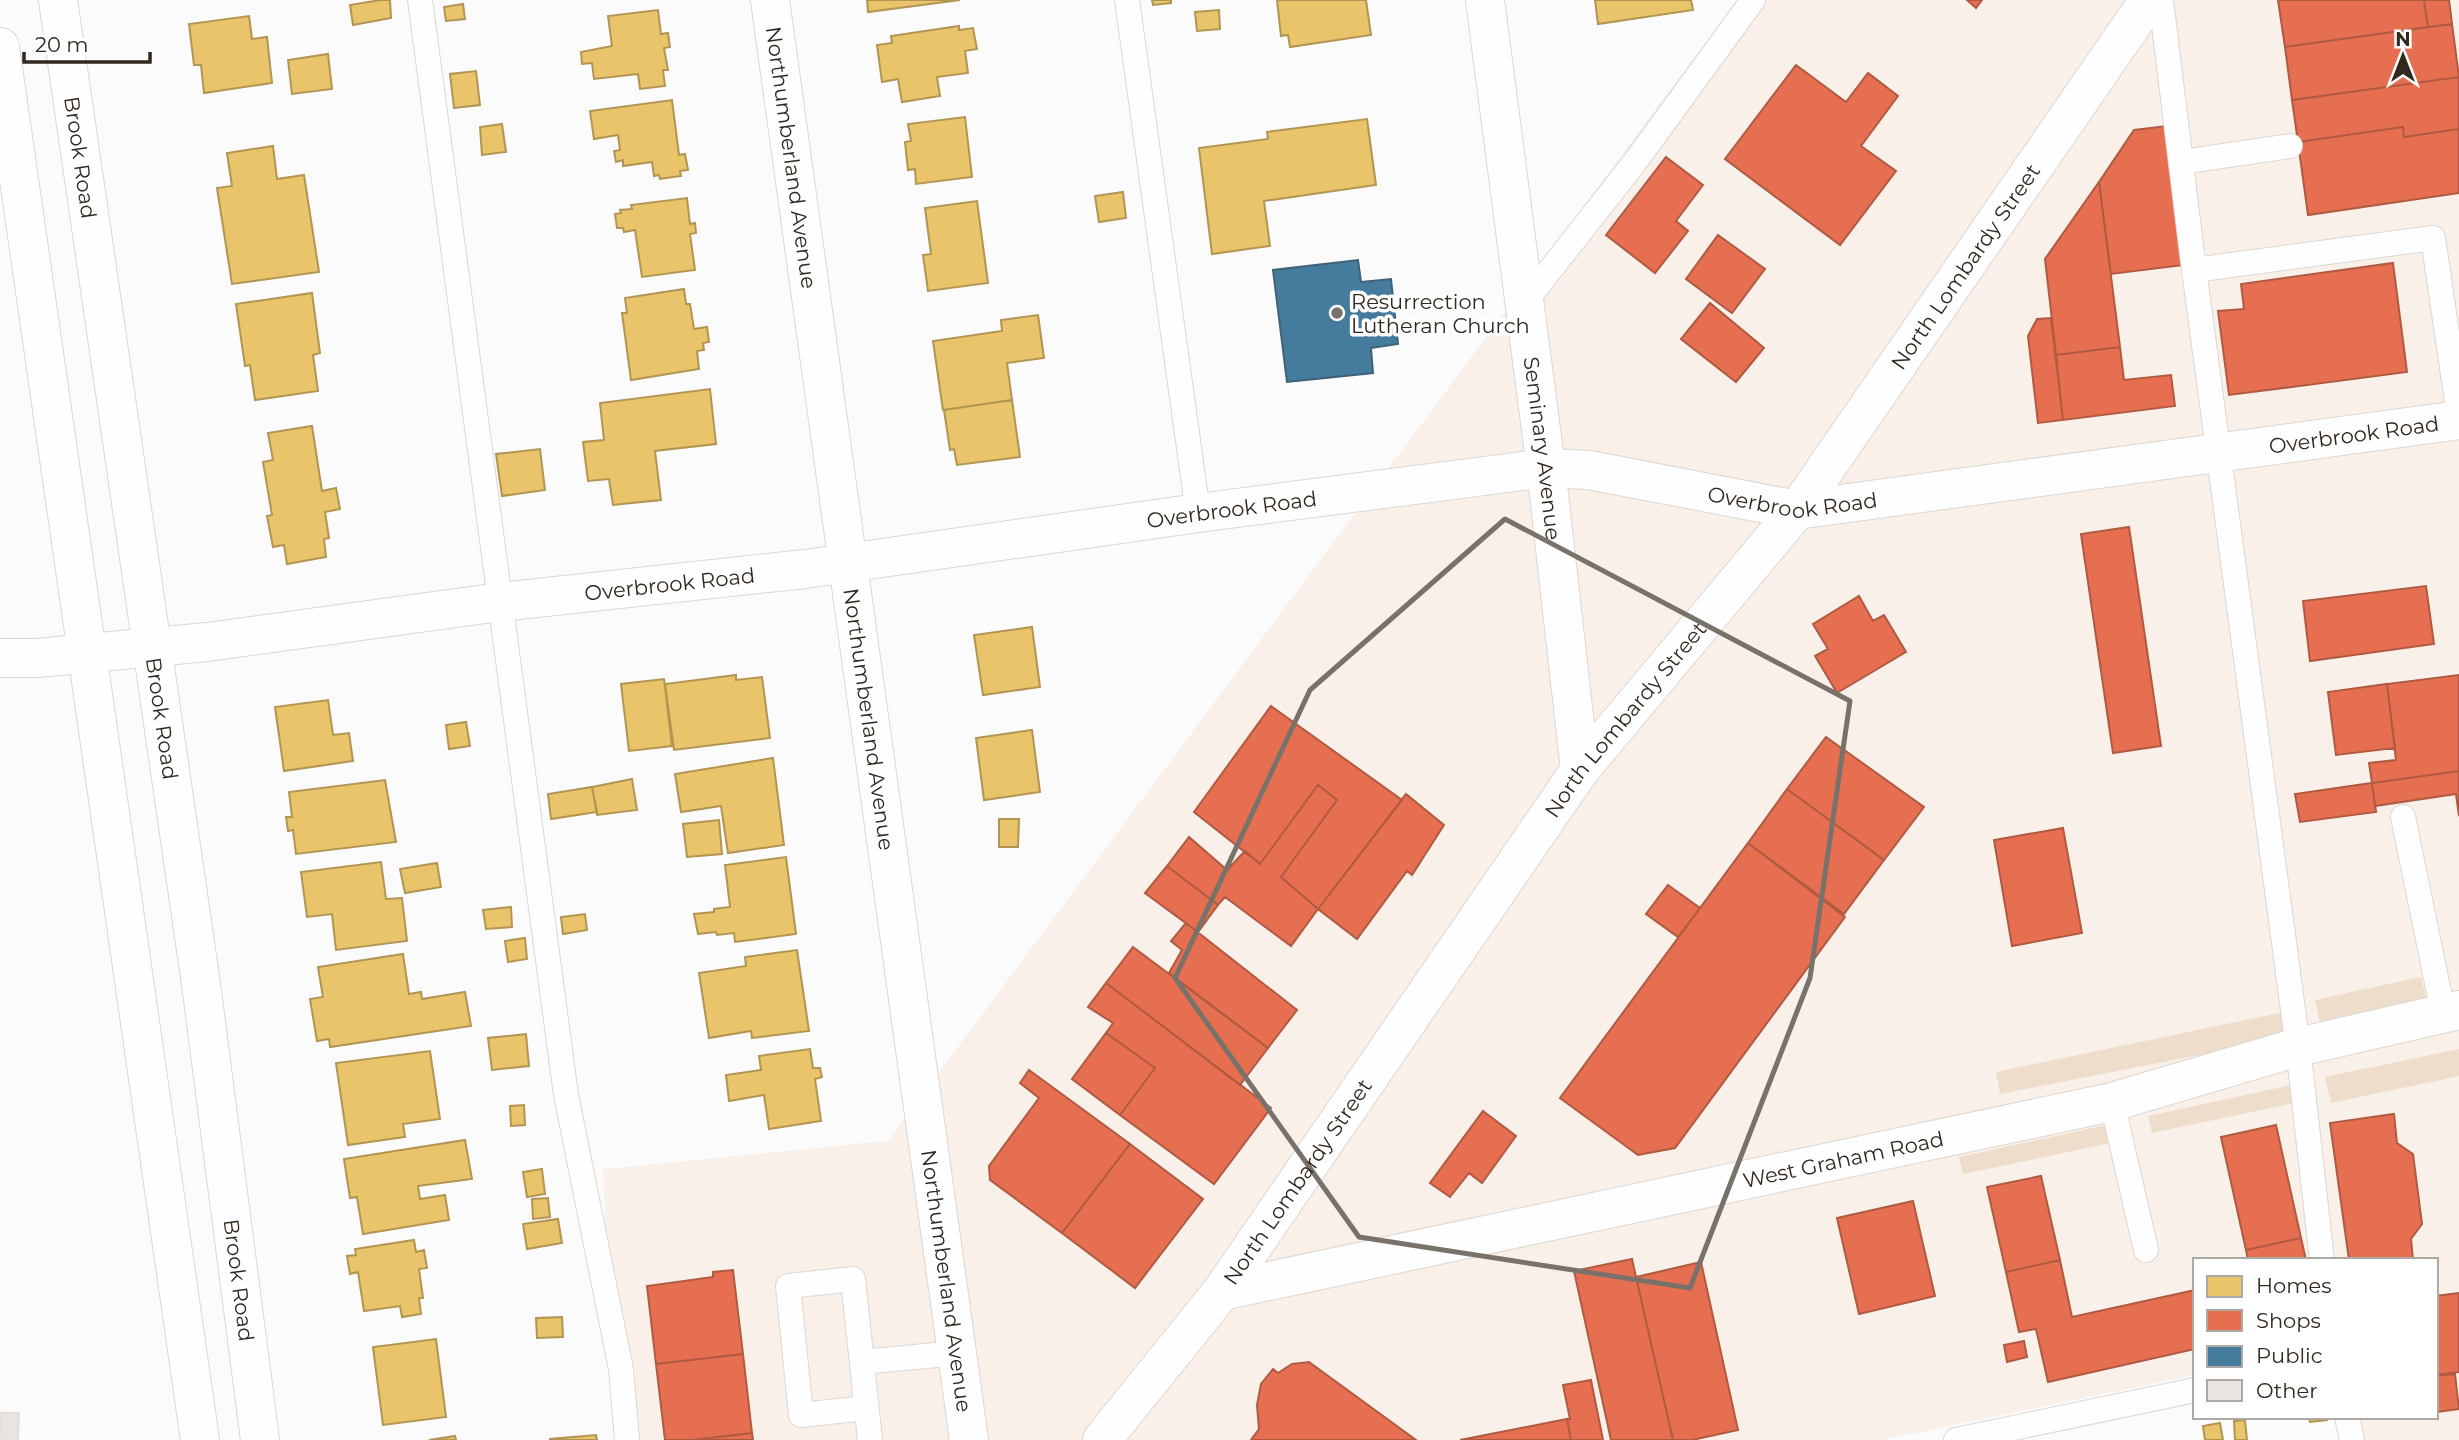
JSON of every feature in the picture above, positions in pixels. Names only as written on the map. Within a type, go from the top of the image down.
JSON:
[{"type":"street","name":"Brook Road","points":[[58,0],[201,984],[260,1440]]},
{"type":"street","name":"Northumberland Avenue","points":[[770,0],[969,1440]]},
{"type":"street","name":"Seminary Avenue","points":[[1485,0],[1546,468],[1580,770]]},
{"type":"street","name":"North Lombardy Street","points":[[1102,1440],[1222,1291],[1580,770],[1797,510],[2149,0]]},
{"type":"street","points":[[0,47],[200,1440]]},
{"type":"street","name":"Overbrook Road","points":[[0,658],[37,659],[152,647],[500,602],[849,563],[1198,513],[1546,468],[1589,470],[1797,510],[2459,417]]},
{"type":"street","name":"West Graham Road","points":[[1222,1291],[2112,1102],[2298,1047],[2451,1011]]},
{"type":"lane","points":[[419,0],[566,1095],[621,1369],[626,1440]]},
{"type":"lane","points":[[1127,0],[1198,513]]},
{"type":"lane","points":[[1525,302],[1635,162],[1753,0]]},
{"type":"lane","points":[[2161,0],[2194,270],[2298,1047],[2322,1258]]},
{"type":"lane","points":[[2182,162],[2290,146]]},
{"type":"lane","points":[[2194,270],[2434,237],[2459,417]]},
{"type":"lane","points":[[2403,817],[2451,1011]]},
{"type":"lane","points":[[2112,1102],[2146,1250]]},
{"type":"lane","points":[[866,1408],[801,1415],[788,1286],[853,1279],[870,1440]]},
{"type":"lane","points":[[862,1362],[957,1353]]},
{"type":"lane","points":[[1956,1440],[2193,1390]]},
{"type":"lane","points":[[2347,1419],[2352,1440]]},
{"type":"highlighted area","points":[[1505,519],[1850,701],[1810,978],[1690,1288],[1359,1237],[1175,978],[1310,690]]},
{"type":"shaded area","points":[[1737,0],[2459,0],[2459,1440],[2358,1440],[2355,1419],[2438,1419],[2438,1258],[2193,1258],[2193,1375],[1882,1440],[615,1440],[603,1169],[888,1141]]},
{"type":"shaded area","points":[[2421,977],[2427,1003],[2321,1027],[2315,1000]]},
{"type":"shaded area","points":[[2284,1012],[2291,1037],[2000,1094],[1996,1072]]},
{"type":"shaded area","points":[[2459,1049],[2459,1076],[2331,1103],[2325,1077]]},
{"type":"shaded area","points":[[2296,1084],[2299,1102],[2152,1133],[2148,1116]]},
{"type":"shaded area","points":[[2107,1125],[2111,1143],[1963,1174],[1959,1157]]},
{"type":"building: Homes","points":[[390,0],[391,18],[353,25],[350,5]]},
{"type":"building: Homes","points":[[867,0],[960,0],[868,12]]},
{"type":"building: Homes","points":[[1152,0],[1171,0],[1171,3],[1153,5]]},
{"type":"building: Homes","points":[[1277,0],[1366,0],[1371,35],[1290,47],[1288,35],[1281,36]]},
{"type":"building: Homes","points":[[1595,0],[1691,0],[1693,10],[1598,24]]},
{"type":"building: Homes","points":[[463,4],[465,19],[446,21],[444,7]]},
{"type":"building: Homes","points":[[658,10],[661,34],[668,33],[670,47],[664,48],[668,70],[663,70],[665,86],[640,89],[638,74],[594,79],[592,63],[582,64],[581,52],[612,46],[608,16]]},
{"type":"building: Homes","points":[[1219,10],[1220,29],[1197,31],[1195,12]]},
{"type":"building: Homes","points":[[249,16],[252,39],[267,37],[272,83],[204,93],[201,65],[194,65],[189,24]]},
{"type":"building: Homes","points":[[959,26],[959,30],[973,28],[977,49],[965,51],[968,73],[937,77],[940,96],[902,102],[898,79],[882,82],[877,45],[892,43],[891,36]]},
{"type":"building: Homes","points":[[328,54],[332,89],[292,94],[288,60]]},
{"type":"building: Homes","points":[[476,71],[480,105],[454,108],[450,74]]},
{"type":"building: Homes","points":[[672,100],[679,155],[685,154],[688,170],[680,171],[681,176],[660,179],[659,175],[654,176],[652,162],[623,166],[623,160],[616,162],[614,151],[620,150],[618,135],[594,139],[590,111]]},
{"type":"building: Homes","points":[[965,117],[972,177],[916,184],[915,169],[908,170],[905,142],[911,141],[908,124]]},
{"type":"building: Homes","points":[[1367,119],[1376,185],[1264,201],[1270,246],[1212,254],[1199,148],[1268,139],[1267,132]]},
{"type":"building: Homes","points":[[502,124],[506,152],[482,155],[480,127]]},
{"type":"building: Homes","points":[[273,146],[277,179],[304,175],[319,272],[232,284],[217,188],[232,186],[227,153]]},
{"type":"building: Homes","points":[[1123,192],[1126,218],[1099,222],[1095,196]]},
{"type":"building: Homes","points":[[687,198],[690,224],[695,223],[696,233],[690,234],[695,270],[642,277],[635,230],[624,232],[623,228],[617,228],[615,214],[621,213],[620,210],[632,209],[631,205]]},
{"type":"building: Homes","points":[[977,201],[988,283],[928,291],[923,255],[931,254],[925,208]]},
{"type":"building: Homes","points":[[684,289],[686,304],[690,304],[694,329],[707,327],[709,342],[703,343],[704,350],[697,351],[699,369],[631,380],[622,313],[627,313],[625,298]]},
{"type":"building: Homes","points":[[312,293],[320,353],[313,355],[318,391],[255,400],[250,365],[245,366],[236,304]]},
{"type":"building: Homes","points":[[1038,315],[1044,358],[1007,363],[1012,400],[943,410],[933,341],[1002,331],[1001,320]]},
{"type":"building: Homes","points":[[710,389],[716,444],[655,451],[661,500],[613,505],[609,479],[588,481],[583,442],[604,440],[600,403]]},
{"type":"building: Homes","points":[[1012,400],[1020,457],[957,465],[954,449],[950,450],[944,410]]},
{"type":"building: Homes","points":[[312,426],[322,491],[336,488],[340,509],[325,512],[329,538],[324,539],[326,557],[287,564],[284,545],[273,547],[267,516],[272,515],[263,462],[273,460],[268,433]]},
{"type":"building: Homes","points":[[540,449],[545,490],[502,496],[496,454]]},
{"type":"building: Homes","points":[[1032,627],[1040,687],[983,695],[974,635]]},
{"type":"building: Homes","points":[[736,675],[736,680],[762,677],[770,738],[674,750],[665,684]]},
{"type":"building: Homes","points":[[664,679],[672,746],[629,751],[621,684]]},
{"type":"building: Homes","points":[[328,700],[333,735],[349,733],[353,761],[284,771],[275,707]]},
{"type":"building: Homes","points":[[466,722],[470,746],[449,749],[446,725]]},
{"type":"building: Homes","points":[[1032,730],[1040,792],[984,800],[976,738]]},
{"type":"building: Homes","points":[[773,758],[784,845],[728,853],[721,806],[681,812],[675,774]]},
{"type":"building: Homes","points":[[632,779],[637,810],[597,815],[592,787]]},
{"type":"building: Homes","points":[[385,780],[396,842],[296,854],[293,830],[288,831],[286,817],[292,817],[289,792]]},
{"type":"building: Homes","points":[[592,787],[597,812],[551,819],[548,794]]},
{"type":"building: Homes","points":[[999,819],[1019,819],[1018,847],[999,847]]},
{"type":"building: Homes","points":[[719,820],[722,854],[687,857],[683,824]]},
{"type":"building: Homes","points":[[786,857],[796,934],[735,942],[734,933],[698,934],[694,914],[730,907],[725,865]]},
{"type":"building: Homes","points":[[381,862],[386,899],[402,898],[407,941],[336,950],[332,914],[307,917],[301,872]]},
{"type":"building: Homes","points":[[437,863],[441,887],[405,893],[400,869]]},
{"type":"building: Homes","points":[[511,907],[512,927],[486,929],[483,910]]},
{"type":"building: Homes","points":[[585,914],[587,930],[563,934],[561,917]]},
{"type":"building: Homes","points":[[525,938],[527,959],[508,962],[505,941]]},
{"type":"building: Homes","points":[[797,950],[809,1031],[752,1038],[751,1031],[709,1038],[699,973],[746,966],[745,957]]},
{"type":"building: Homes","points":[[403,954],[409,994],[421,992],[422,999],[465,992],[471,1026],[330,1047],[329,1039],[317,1041],[310,999],[323,997],[318,967]]},
{"type":"building: Homes","points":[[526,1034],[529,1066],[492,1070],[488,1038]]},
{"type":"building: Homes","points":[[810,1049],[813,1068],[820,1068],[822,1077],[815,1079],[821,1121],[769,1129],[764,1095],[729,1101],[726,1075],[761,1070],[759,1056]]},
{"type":"building: Homes","points":[[430,1051],[440,1119],[403,1124],[405,1137],[348,1145],[336,1063]]},
{"type":"building: Homes","points":[[524,1105],[525,1125],[511,1126],[510,1106]]},
{"type":"building: Homes","points":[[465,1140],[472,1179],[418,1186],[420,1199],[445,1195],[449,1220],[363,1234],[357,1197],[350,1198],[344,1159]]},
{"type":"building: Homes","points":[[542,1169],[545,1194],[527,1197],[523,1172]]},
{"type":"building: Homes","points":[[548,1198],[550,1217],[533,1219],[532,1199]]},
{"type":"building: Homes","points":[[558,1219],[562,1243],[527,1249],[523,1224]]},
{"type":"building: Homes","points":[[414,1240],[416,1252],[424,1250],[427,1268],[419,1269],[423,1298],[419,1298],[421,1314],[402,1317],[400,1306],[364,1311],[358,1272],[350,1274],[347,1256],[356,1255],[355,1249]]},
{"type":"building: Homes","points":[[562,1317],[563,1337],[537,1338],[536,1318]]},
{"type":"building: Homes","points":[[436,1339],[446,1417],[383,1425],[373,1347]]},
{"type":"building: Homes","points":[[2309,1419],[2327,1419],[2327,1420],[2310,1422]]},
{"type":"building: Homes","points":[[2245,1420],[2247,1440],[2235,1440],[2234,1421]]},
{"type":"building: Homes","points":[[2220,1423],[2223,1440],[2205,1440],[2203,1426]]},
{"type":"building: Homes","points":[[596,1435],[597,1440],[550,1440],[550,1439]]},
{"type":"building: Homes","points":[[455,1436],[456,1440],[429,1440]]},
{"type":"building: Shops","points":[[1967,0],[1982,0],[1976,8]]},
{"type":"building: Shops","points":[[2278,0],[2424,0],[2428,27],[2285,47]]},
{"type":"building: Shops","points":[[2424,0],[2449,0],[2452,24],[2428,27]]},
{"type":"building: Shops","points":[[2452,24],[2459,77],[2292,100],[2285,47]]},
{"type":"building: Shops","points":[[1796,65],[1846,102],[1868,73],[1898,96],[1861,146],[1896,171],[1840,245],[1725,159]]},
{"type":"building: Shops","points":[[2459,77],[2459,129],[2404,137],[2403,127],[2298,142],[2292,100]]},
{"type":"building: Shops","points":[[2167,126],[2184,265],[2111,274],[2099,182],[2134,130]]},
{"type":"building: Shops","points":[[2403,127],[2404,137],[2459,129],[2459,193],[2308,215],[2298,142]]},
{"type":"building: Shops","points":[[1666,157],[1703,185],[1676,221],[1688,231],[1655,273],[1606,235]]},
{"type":"building: Shops","points":[[2099,182],[2120,347],[2056,355],[2045,259]]},
{"type":"building: Shops","points":[[1718,235],[1765,269],[1732,313],[1686,279]]},
{"type":"building: Shops","points":[[2393,263],[2407,372],[2229,395],[2218,311],[2244,309],[2241,284]]},
{"type":"building: Shops","points":[[1710,303],[1764,348],[1736,382],[1681,339]]},
{"type":"building: Shops","points":[[2051,318],[2063,420],[2038,423],[2028,336],[2037,319]]},
{"type":"building: Shops","points":[[2120,347],[2124,380],[2171,375],[2175,406],[2063,420],[2056,355]]},
{"type":"building: Shops","points":[[2129,527],[2161,746],[2113,753],[2081,534]]},
{"type":"building: Shops","points":[[2426,586],[2434,644],[2310,661],[2303,601]]},
{"type":"building: Shops","points":[[1859,596],[1873,621],[1884,615],[1906,652],[1837,693],[1815,656],[1828,649],[1813,624]]},
{"type":"building: Shops","points":[[2459,675],[2459,771],[2372,783],[2369,763],[2396,760],[2387,684]]},
{"type":"building: Shops","points":[[2387,684],[2395,748],[2336,755],[2328,692]]},
{"type":"building: Shops","points":[[1271,706],[1402,800],[1318,909],[1281,877],[1337,800],[1318,785],[1260,864],[1194,812]]},
{"type":"building: Shops","points":[[1826,737],[1924,807],[1884,860],[1787,789]]},
{"type":"building: Shops","points":[[2459,771],[2459,816],[2456,794],[2375,806],[2372,783]]},
{"type":"building: Shops","points":[[2372,783],[2376,812],[2300,822],[2295,794]]},
{"type":"building: Shops","points":[[1318,785],[1337,800],[1281,877],[1318,909],[1291,946],[1225,897],[1218,905],[1167,866],[1189,837],[1227,870],[1245,851],[1260,864]]},
{"type":"building: Shops","points":[[1787,789],[1884,860],[1844,914],[1748,843]]},
{"type":"building: Shops","points":[[1406,794],[1444,825],[1412,875],[1407,871],[1357,939],[1318,909]]},
{"type":"building: Shops","points":[[2063,828],[2082,933],[2012,946],[1994,840]]},
{"type":"building: Shops","points":[[1748,843],[1845,917],[1675,1148],[1638,1155],[1560,1098]]},
{"type":"building: Shops","points":[[1167,866],[1218,905],[1198,932],[1145,893]]},
{"type":"building: Shops","points":[[1668,885],[1700,908],[1678,937],[1646,914]]},
{"type":"building: Shops","points":[[1186,923],[1297,1010],[1268,1048],[1169,973],[1182,950],[1171,941]]},
{"type":"building: Shops","points":[[1133,947],[1268,1048],[1240,1085],[1106,983]]},
{"type":"building: Shops","points":[[1106,983],[1271,1108],[1214,1184],[1120,1115],[1155,1068],[1106,1033],[1113,1023],[1088,1007]]},
{"type":"building: Shops","points":[[1106,1033],[1155,1068],[1120,1115],[1072,1079]]},
{"type":"building: Shops","points":[[1029,1070],[1130,1144],[1062,1233],[990,1180],[989,1166],[1039,1098],[1020,1083]]},
{"type":"building: Shops","points":[[1483,1111],[1516,1136],[1482,1183],[1469,1173],[1450,1197],[1430,1183]]},
{"type":"building: Shops","points":[[2394,1114],[2397,1143],[2413,1154],[2422,1224],[2411,1239],[2413,1258],[2349,1258],[2330,1123]]},
{"type":"building: Shops","points":[[2276,1125],[2301,1238],[2246,1250],[2221,1137]]},
{"type":"building: Shops","points":[[1130,1144],[1203,1199],[1135,1288],[1062,1233]]},
{"type":"building: Shops","points":[[2041,1176],[2060,1260],[2006,1272],[1987,1187]]},
{"type":"building: Shops","points":[[1913,1201],[1935,1296],[1859,1314],[1837,1218]]},
{"type":"building: Shops","points":[[2301,1238],[2306,1258],[2248,1258],[2246,1250]]},
{"type":"building: Shops","points":[[1632,1259],[1673,1440],[1611,1440],[1574,1271]]},
{"type":"building: Shops","points":[[2060,1260],[2072,1317],[2193,1290],[2193,1349],[2048,1382],[2036,1329],[2019,1332],[2006,1272]]},
{"type":"building: Shops","points":[[1701,1262],[1738,1430],[1692,1440],[1673,1440],[1636,1277]]},
{"type":"building: Shops","points":[[733,1270],[743,1354],[656,1364],[647,1286],[713,1277],[713,1272]]},
{"type":"building: Shops","points":[[2459,1293],[2459,1372],[2438,1375],[2438,1296]]},
{"type":"building: Shops","points":[[2024,1341],[2027,1357],[2007,1362],[2004,1345]]},
{"type":"building: Shops","points":[[743,1354],[752,1433],[692,1440],[665,1440],[656,1364]]},
{"type":"building: Shops","points":[[1309,1362],[1416,1440],[1251,1440],[1259,1429],[1257,1405],[1261,1384],[1273,1369],[1278,1373],[1292,1364]]},
{"type":"building: Shops","points":[[2455,1374],[2459,1409],[2438,1412],[2438,1376]]},
{"type":"building: Shops","points":[[1591,1380],[1603,1440],[1571,1440],[1563,1385]]},
{"type":"building: Shops","points":[[1567,1419],[1571,1440],[1460,1440]]},
{"type":"building: Shops","points":[[752,1433],[753,1440],[692,1440]]},
{"type":"building: Public","name":"Resurrection Lutheran Church","points":[[1358,260],[1361,282],[1391,279],[1398,344],[1371,348],[1373,373],[1287,382],[1273,270]]},
{"type":"building: Other","points":[[0,1413],[19,1413],[18,1440],[0,1440]]},
{"type":"place","name":"Resurrection Lutheran Church","points":[[1337,313]]}]
